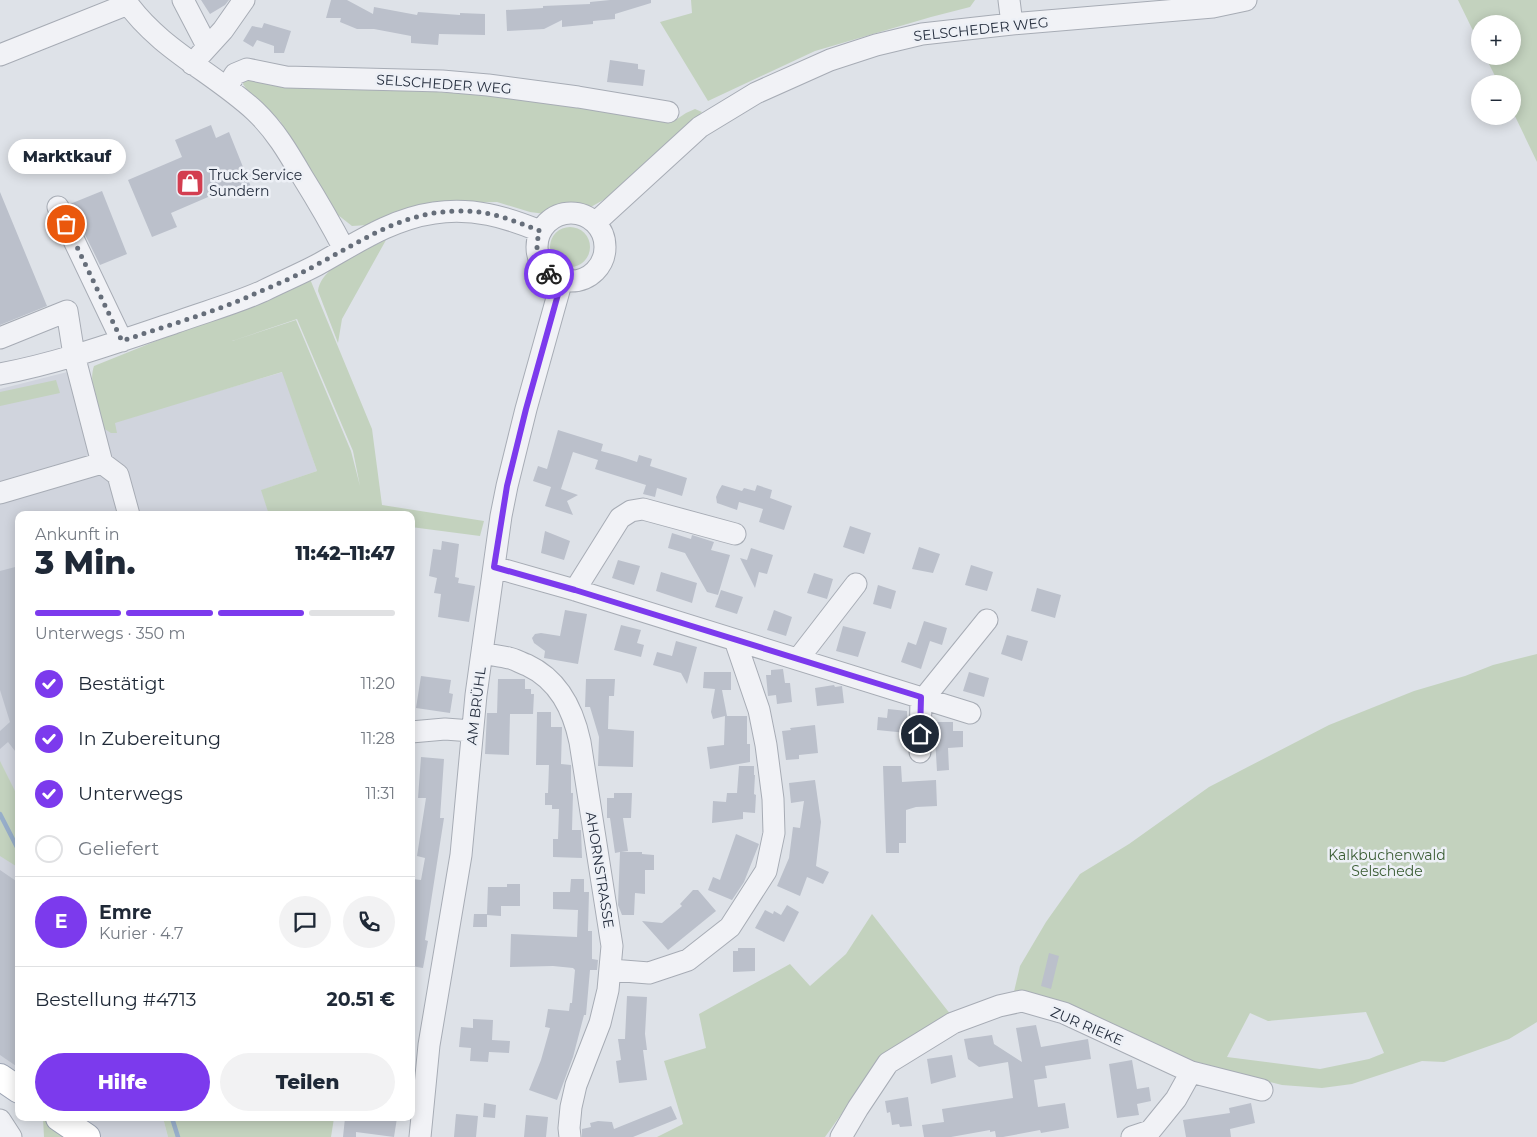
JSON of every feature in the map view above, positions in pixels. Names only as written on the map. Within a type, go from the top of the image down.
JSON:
[{"type":"main road","points":[[0,1077],[15,1087]]},
{"type":"main road","points":[[63,1121],[87,1137]]},
{"type":"street","points":[[183,0],[207,46]]},
{"type":"street","points":[[192,64],[223,30],[244,0]]},
{"type":"street","points":[[1009,0],[1012,24]]},
{"type":"street","name":"SELSCHEDER WEG","points":[[595,223],[700,127],[756,93],[830,60],[876,45],[922,34],[1012,24],[1213,7],[1246,0]]},
{"type":"street","points":[[0,55],[127,2],[151,30],[171,48],[227,87],[269,124],[329,220],[344,249]]},
{"type":"street","name":"SELSCHEDER WEG","points":[[227,87],[235,74],[247,69],[286,77],[442,81],[488,85],[668,112]]},
{"type":"street","points":[[58,207],[122,341]]},
{"type":"street","points":[[0,374],[122,341],[232,304],[317,265],[382,229],[408,218],[461,210],[489,214],[516,221],[540,231]]},
{"type":"street","points":[[575,213],[586,216],[595,223],[602,232],[605,243],[602,262],[597,269],[582,279],[574,281],[562,280],[550,274],[542,266],[536,248],[540,231],[548,221],[564,214],[575,213]]},
{"type":"street","name":"AM BRÜHL","points":[[420,1137],[429,1045],[461,855],[472,731],[507,486],[526,409],[562,280]]},
{"type":"street","points":[[0,338],[66,312],[74,355],[102,462],[118,476],[128,511]]},
{"type":"street","points":[[0,493],[102,462]]},
{"type":"street","points":[[575,590],[620,518],[631,511],[643,509],[736,534]]},
{"type":"street","points":[[494,567],[575,590],[970,712]]},
{"type":"street","points":[[798,659],[856,584]]},
{"type":"street","points":[[920,752],[923,698],[987,620]]},
{"type":"street","points":[[611,970],[649,973],[688,960],[730,927],[766,871],[774,833],[773,799],[766,746],[759,710],[735,640]]},
{"type":"street","name":"AHORNSTRASSE","points":[[482,653],[511,658],[537,670],[556,686],[572,714],[580,742],[612,946],[608,990],[600,1023],[576,1085],[571,1107],[570,1137]]},
{"type":"street","points":[[415,732],[445,728],[472,731]]},
{"type":"street","name":"ZUR RIEKE","points":[[841,1137],[888,1063],[953,1023],[999,1006],[1022,1001],[1064,1013],[1191,1072],[1262,1090]]},
{"type":"street","points":[[1132,1137],[1150,1131],[1176,1099],[1191,1072]]},
{"type":"street","points":[[0,1120],[11,1137]]},
{"type":"shaded area","points":[[87,367],[104,427],[114,422],[283,372],[317,471],[262,490],[268,511],[15,511],[15,1080],[0,1071],[0,389]]},
{"type":"shaded area","points":[[77,1121],[164,1121],[168,1137],[102,1137]]},
{"type":"green space","points":[[691,0],[975,0],[970,7],[815,51],[708,101],[660,22],[692,13]]},
{"type":"green space","points":[[1458,0],[1537,0],[1537,162],[1519,125],[1521,125],[1521,75],[1494,75],[1490,65],[1521,65],[1521,15],[1471,15],[1471,27]]},
{"type":"green space","points":[[250,77],[258,82],[285,87],[467,93],[674,121],[695,109],[702,112],[642,168],[605,199],[589,208],[564,208],[545,214],[530,212],[497,202],[445,203],[368,225],[352,226],[338,215],[280,121],[249,93],[243,84],[245,78]]},
{"type":"green space","points":[[574,227],[581,230],[587,236],[590,247],[589,255],[581,264],[574,267],[566,267],[559,264],[551,255],[550,243],[553,236],[562,228]]},
{"type":"green space","points":[[386,240],[342,319],[338,343],[318,291],[321,282],[335,266]]},
{"type":"green space","points":[[310,279],[372,429],[382,505],[484,521],[480,536],[415,528],[415,511],[268,511],[261,490],[317,471],[282,372],[115,423],[117,433],[111,433],[103,428],[96,405],[92,373],[94,366]],"holes":[[[297,319],[353,451],[360,486],[351,451],[296,320],[232,341]]]},
{"type":"green space","points":[[56,380],[60,393],[0,406],[0,392]]},
{"type":"green space","name":"Kalkbuchenwald Selschede","points":[[1537,654],[1537,1022],[1509,1039],[1444,1062],[1422,1061],[1352,1084],[1322,1088],[1282,1085],[1203,1066],[1013,996],[1020,966],[1046,922],[1080,874],[1129,844],[1209,787],[1329,725],[1414,691],[1465,676],[1493,665]],"holes":[[[1366,1012],[1384,1053],[1369,1059],[1320,1069],[1227,1057],[1250,1013],[1268,1021]]]},
{"type":"green space","points":[[0,761],[15,791],[15,865],[0,856]]},
{"type":"green space","points":[[872,914],[951,1015],[878,1063],[825,1137],[657,1137],[683,1124],[664,1061],[706,1048],[699,1014],[790,964],[810,986],[846,954]]},
{"type":"green space","points":[[43,1121],[49,1121],[78,1137],[44,1137]]},
{"type":"green space","points":[[164,1121],[334,1121],[331,1137],[168,1137]]},
{"type":"building","points":[[201,0],[229,0],[225,5],[210,14]]},
{"type":"building","points":[[331,0],[347,0],[373,14],[374,7],[417,15],[418,12],[460,15],[460,13],[485,14],[485,35],[439,34],[438,45],[411,43],[411,36],[374,29],[357,29],[340,22],[341,18],[326,18]]},
{"type":"building","points":[[651,0],[651,3],[615,14],[615,19],[593,21],[593,24],[562,27],[562,20],[544,29],[507,31],[506,10],[590,4],[590,2]]},
{"type":"building","points":[[264,23],[291,31],[284,53],[274,53],[274,46],[257,40],[253,47],[243,41],[252,26],[262,28]]},
{"type":"building","points":[[610,60],[638,64],[638,69],[645,70],[643,86],[607,82]]},
{"type":"building","name":"Truck Service Sundern","points":[[211,125],[216,138],[229,132],[251,187],[225,198],[222,191],[171,213],[177,227],[152,237],[128,180],[182,157],[175,140]]},
{"type":"building","points":[[103,152],[108,164],[96,169],[91,156]]},
{"type":"building","points":[[102,191],[127,254],[100,265],[70,204]]},
{"type":"building","points":[[0,192],[47,306],[0,325]]},
{"type":"building","points":[[558,430],[603,444],[601,451],[637,462],[639,455],[652,459],[650,466],[687,478],[682,496],[657,488],[655,497],[643,494],[646,485],[595,469],[598,460],[573,452],[561,489],[578,495],[567,501],[573,515],[545,506],[551,487],[533,481],[538,466],[547,469]]},
{"type":"building","points":[[722,485],[742,491],[744,488],[755,491],[757,485],[772,490],[770,498],[792,506],[784,530],[759,522],[763,509],[739,502],[737,510],[717,503],[716,497]]},
{"type":"building","points":[[850,526],[871,533],[864,554],[843,547]]},
{"type":"building","points":[[545,531],[570,541],[564,560],[541,553]]},
{"type":"building","points":[[672,533],[691,539],[692,535],[714,542],[711,550],[730,555],[718,595],[707,592],[685,553],[668,548]]},
{"type":"building","points":[[442,541],[459,544],[455,577],[459,578],[458,583],[475,586],[469,622],[438,617],[441,594],[434,593],[437,578],[429,576],[433,549],[441,550]]},
{"type":"building","points":[[919,547],[940,554],[933,573],[912,569]]},
{"type":"building","points":[[751,548],[773,555],[767,574],[759,572],[755,588],[740,558],[747,560]]},
{"type":"building","points":[[618,560],[640,566],[634,585],[612,578]]},
{"type":"building","points":[[971,565],[993,572],[987,591],[965,585]]},
{"type":"building","points":[[15,567],[15,751],[8,742],[0,749],[0,731],[10,722],[0,690],[0,571]]},
{"type":"building","points":[[661,572],[697,583],[692,603],[656,591]]},
{"type":"building","points":[[814,573],[833,579],[827,599],[807,593]]},
{"type":"building","points":[[878,585],[896,591],[891,609],[873,604]]},
{"type":"building","points":[[1037,588],[1061,595],[1055,618],[1031,611]]},
{"type":"building","points":[[721,590],[743,597],[737,614],[715,607]]},
{"type":"building","points":[[565,610],[587,614],[578,664],[544,658],[545,651],[534,643],[532,638],[535,634],[541,633],[560,636]]},
{"type":"building","points":[[774,610],[792,617],[786,636],[767,630]]},
{"type":"building","points":[[924,621],[947,628],[942,645],[930,641],[921,669],[901,662],[908,642],[916,645]]},
{"type":"building","points":[[621,625],[641,630],[637,643],[644,645],[641,657],[614,650]]},
{"type":"building","points":[[843,626],[866,632],[858,657],[836,651]]},
{"type":"building","points":[[1007,635],[1028,641],[1022,661],[1001,654]]},
{"type":"building","points":[[676,641],[697,647],[687,684],[681,673],[653,665],[657,652],[672,656]]},
{"type":"building","points":[[783,669],[785,683],[790,683],[792,702],[777,704],[776,695],[768,696],[766,675],[771,675],[771,670]]},
{"type":"building","points":[[704,672],[731,672],[731,690],[722,690],[727,716],[747,716],[747,744],[750,744],[750,762],[710,769],[707,747],[724,745],[725,716],[713,719],[711,712],[715,689],[703,688]]},
{"type":"building","points":[[969,672],[989,678],[984,697],[963,691]]},
{"type":"building","points":[[421,676],[451,680],[449,693],[453,694],[450,713],[416,708]]},
{"type":"building","points":[[498,679],[525,679],[525,689],[531,689],[531,694],[534,694],[533,714],[510,714],[509,755],[485,754],[487,713],[497,713]]},
{"type":"building","points":[[586,679],[615,679],[614,696],[609,696],[608,729],[634,731],[633,767],[598,766],[599,737],[590,707],[585,707]]},
{"type":"building","points":[[834,685],[835,687],[842,686],[844,703],[817,706],[815,688]]},
{"type":"building","points":[[888,709],[907,711],[907,733],[877,730],[878,717],[887,718]]},
{"type":"building","points":[[537,712],[551,712],[551,727],[562,727],[561,764],[571,765],[571,793],[573,793],[572,830],[581,830],[582,858],[553,857],[553,839],[558,839],[559,809],[552,809],[552,805],[545,805],[545,793],[548,793],[549,765],[536,765]]},
{"type":"building","points":[[934,722],[953,722],[953,731],[963,731],[963,747],[948,748],[949,770],[937,771]]},
{"type":"building","points":[[815,725],[818,753],[799,755],[799,759],[786,760],[782,731],[791,730],[790,728]]},
{"type":"building","points":[[421,757],[444,759],[440,818],[444,818],[425,940],[428,941],[423,968],[415,967],[415,879],[421,880],[425,858],[417,856],[426,798],[418,798]]},
{"type":"building","points":[[739,766],[754,766],[755,813],[743,812],[743,819],[712,823],[713,801],[726,802],[727,793],[737,793]]},
{"type":"building","points":[[883,766],[901,766],[902,782],[936,780],[937,806],[916,807],[906,810],[906,843],[899,843],[899,853],[886,853]]},
{"type":"building","points":[[815,780],[821,822],[816,866],[829,872],[823,884],[807,877],[800,896],[777,886],[789,858],[793,827],[800,828],[804,801],[791,803],[789,783]]},
{"type":"building","points":[[614,793],[632,793],[631,818],[623,818],[628,851],[621,852],[642,852],[642,854],[654,855],[654,870],[645,870],[645,894],[635,893],[634,915],[622,915],[618,905],[620,852],[615,853],[610,818],[607,818],[607,798],[614,798]]},
{"type":"building","points":[[736,834],[759,844],[744,882],[732,900],[708,890],[713,877],[720,880]]},
{"type":"building","points":[[0,870],[15,880],[15,1065],[0,1055]]},
{"type":"building","points":[[571,879],[584,879],[584,892],[589,892],[588,931],[592,931],[592,959],[598,960],[597,970],[590,970],[586,1015],[584,1015],[573,1057],[557,1100],[529,1090],[541,1060],[550,1028],[545,1027],[548,1009],[569,1011],[570,1003],[572,1003],[575,970],[573,968],[553,966],[510,967],[511,934],[577,937],[578,910],[553,909],[553,892],[570,892]]},
{"type":"building","points":[[507,884],[520,884],[520,906],[501,906],[501,916],[487,915],[487,927],[473,927],[474,914],[487,914],[488,887],[507,887]]},
{"type":"building","points":[[693,890],[698,890],[716,911],[668,950],[642,921],[662,923],[682,906],[680,904]]},
{"type":"building","points":[[787,905],[799,912],[784,942],[755,928],[765,910],[773,914],[774,911],[781,915]]},
{"type":"building","points":[[738,948],[755,948],[755,971],[733,972],[733,951],[738,951]]},
{"type":"building","points":[[1049,953],[1059,956],[1051,989],[1041,986]]},
{"type":"building","points":[[627,996],[647,997],[645,1034],[647,1050],[643,1050],[647,1080],[619,1083],[616,1061],[621,1060],[618,1039],[625,1039]]},
{"type":"building","points":[[473,1019],[493,1020],[492,1040],[510,1041],[509,1053],[489,1052],[488,1062],[470,1061],[471,1048],[459,1047],[461,1027],[473,1028]]},
{"type":"building","points":[[1036,1025],[1041,1047],[1088,1039],[1091,1059],[1045,1066],[1047,1078],[1034,1080],[1038,1107],[1065,1103],[1069,1128],[1041,1133],[1040,1130],[1003,1137],[996,1137],[995,1131],[990,1132],[990,1130],[951,1137],[924,1137],[922,1125],[944,1122],[942,1109],[1013,1098],[1008,1062],[979,1067],[968,1059],[964,1039],[992,1035],[994,1044],[1022,1062],[1016,1028]]},
{"type":"building","points":[[952,1055],[956,1077],[931,1084],[927,1059]]},
{"type":"building","points":[[1132,1060],[1137,1089],[1149,1087],[1151,1101],[1137,1104],[1139,1115],[1117,1118],[1109,1064]]},
{"type":"building","points":[[908,1097],[912,1126],[900,1127],[899,1124],[892,1125],[890,1112],[887,1113],[885,1101]]},
{"type":"building","points":[[484,1103],[496,1105],[495,1118],[483,1117]]},
{"type":"building","points":[[1251,1103],[1255,1123],[1230,1129],[1231,1137],[1186,1137],[1183,1120],[1230,1113],[1229,1108]]},
{"type":"building","points":[[671,1106],[677,1119],[633,1137],[582,1137],[582,1129],[591,1127],[590,1123],[598,1121],[612,1122],[614,1129]]},
{"type":"building","points":[[456,1114],[478,1116],[476,1137],[454,1137]]},
{"type":"building","points":[[526,1115],[548,1117],[546,1137],[524,1137]]},
{"type":"building","points":[[345,1121],[397,1121],[394,1137],[356,1132],[356,1137],[343,1137]]},
{"type":"waterway","points":[[0,814],[15,843]]},
{"type":"waterway","points":[[173,1121],[178,1137]]},
{"type":"way so far","points":[[66,224],[122,341],[232,304],[317,265],[382,229],[408,218],[434,213],[461,210],[489,214],[516,221],[540,231],[536,248],[542,266],[549,274]]},
{"type":"place","name":"Truck Service Sundern","points":[[190,183]]},
{"type":"place","name":"Marktkauf","points":[[66,224]]},
{"type":"route","points":[[549,274],[562,280],[526,409],[507,486],[494,567],[575,590],[921,697],[920,734]]}]
